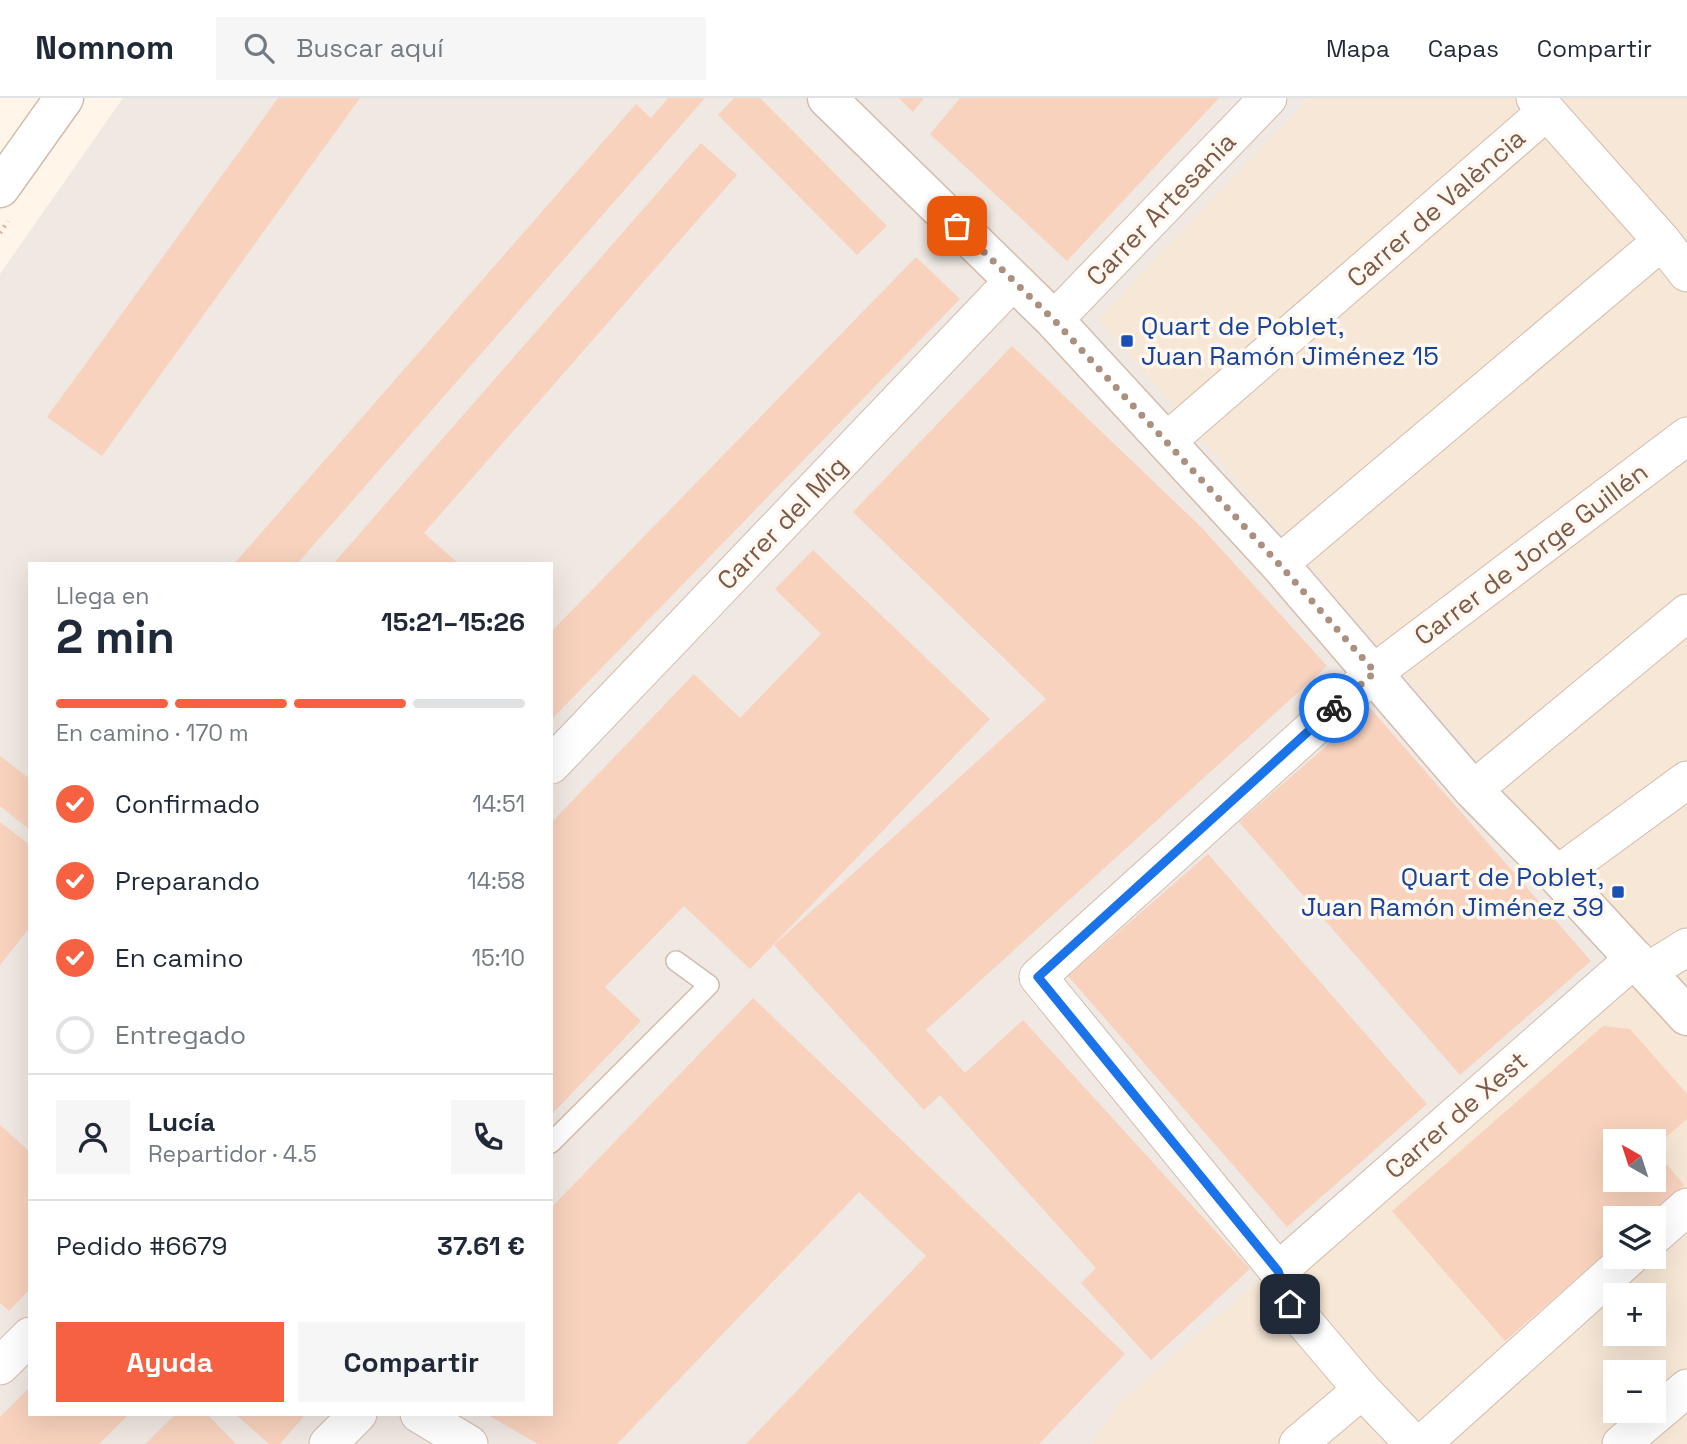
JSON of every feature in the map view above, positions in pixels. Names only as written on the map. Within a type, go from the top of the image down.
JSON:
[{"type":"street","points":[[0,188],[64,98]]},
{"type":"street","points":[[827,98],[1054,320],[1279,564],[1375,672],[1473,789],[1557,875],[1687,1016]]},
{"type":"street","name":"Carrer Artesania","points":[[1054,320],[1268,98]]},
{"type":"street","points":[[1541,105],[1662,241],[1687,273]]},
{"type":"street","name":"Carrer de València","points":[[1166,442],[1541,105]]},
{"type":"street","points":[[1279,564],[1662,241]]},
{"type":"street","name":"Carrer del Mig","points":[[553,763],[1013,281]]},
{"type":"street","name":"Carrer de Jorge Guillén","points":[[1278,1271],[1038,977],[1375,672],[1687,436]]},
{"type":"street","points":[[1473,789],[1687,613]]},
{"type":"street","points":[[1557,875],[1687,780]]},
{"type":"street","name":"Carrer de Xest","points":[[1278,1271],[1641,965],[1687,947]]},
{"type":"street","points":[[1666,1225],[1687,1207]]},
{"type":"street","points":[[1422,1444],[1617,1269]]},
{"type":"street","points":[[1278,1271],[1290,1304],[1362,1390],[1414,1444]]},
{"type":"street","points":[[0,1366],[28,1338]]},
{"type":"street","points":[[1621,1444],[1687,1388]]},
{"type":"street","points":[[1298,1444],[1362,1390]]},
{"type":"street","points":[[328,1444],[356,1416]]},
{"type":"street","points":[[422,1416],[469,1444]]},
{"type":"lane","points":[[553,1141],[709,985],[676,961]]},
{"type":"shaded area","points":[[123,98],[1309,98],[1098,319],[1637,945],[1119,1404],[1092,1444],[0,1444],[0,274]]},
{"type":"shaded area","points":[[1309,98],[1687,98],[1687,1444],[1092,1444],[1119,1404],[1636,945],[1098,319]]},
{"type":"building","points":[[278,98],[360,98],[102,456],[47,417]]},
{"type":"building","points":[[668,98],[705,98],[299,562],[236,562],[636,104],[651,118]]},
{"type":"building","points":[[734,98],[760,98],[887,226],[857,255],[718,115]]},
{"type":"building","points":[[899,98],[924,98],[913,112]]},
{"type":"building","points":[[960,98],[1219,98],[1067,261],[930,134]]},
{"type":"building","points":[[701,143],[737,175],[424,533],[457,562],[335,562]]},
{"type":"building","points":[[916,257],[960,299],[553,718],[553,630]]},
{"type":"building","points":[[1012,346],[1202,528],[1327,666],[926,1030],[965,1073],[1023,1020],[1250,1269],[1151,1360],[1081,1283],[1096,1268],[940,1095],[924,1110],[774,945],[1046,699],[853,512]]},
{"type":"building","points":[[813,550],[990,719],[750,969],[684,906],[605,987],[641,1021],[553,1113],[553,821],[694,674],[740,718],[821,634],[775,589]]},
{"type":"building","points":[[1370,708],[1591,961],[1460,1075],[1239,822]]},
{"type":"building","points":[[0,756],[28,777],[28,828],[0,806]]},
{"type":"building","points":[[0,822],[28,843],[28,930],[0,965]]},
{"type":"building","points":[[1208,854],[1427,1104],[1287,1227],[1068,976]]},
{"type":"building","points":[[753,998],[1125,1354],[1039,1444],[746,1444],[926,1256],[859,1192],[617,1444],[538,1444],[489,1416],[553,1416],[553,1206]]},
{"type":"building","points":[[1603,1026],[1630,1029],[1687,1094],[1687,1119],[1666,1137],[1666,1129],[1603,1129],[1603,1192],[1666,1192],[1666,1163],[1684,1185],[1660,1206],[1603,1206],[1603,1255],[1505,1341],[1392,1211]]},
{"type":"building","points":[[0,1125],[28,1150],[28,1291],[9,1311],[0,1303]]},
{"type":"building","points":[[28,1389],[28,1416],[127,1416],[99,1444],[0,1444],[0,1417]]},
{"type":"building","points":[[174,1416],[209,1416],[236,1444],[145,1444]]},
{"type":"building","points":[[237,1416],[304,1416],[280,1444],[269,1444]]},
{"type":"way so far","points":[[957,226],[1054,320],[1375,672],[1334,708]]},
{"type":"place","name":"Quart de Poblet, Juan Ramón Jiménez 15","points":[[1127,341]]},
{"type":"place","name":"Quart de Poblet, Juan Ramón Jiménez 39","points":[[1618,892]]},
{"type":"route","points":[[1290,1304],[1278,1271],[1038,977],[1334,708]]}]
